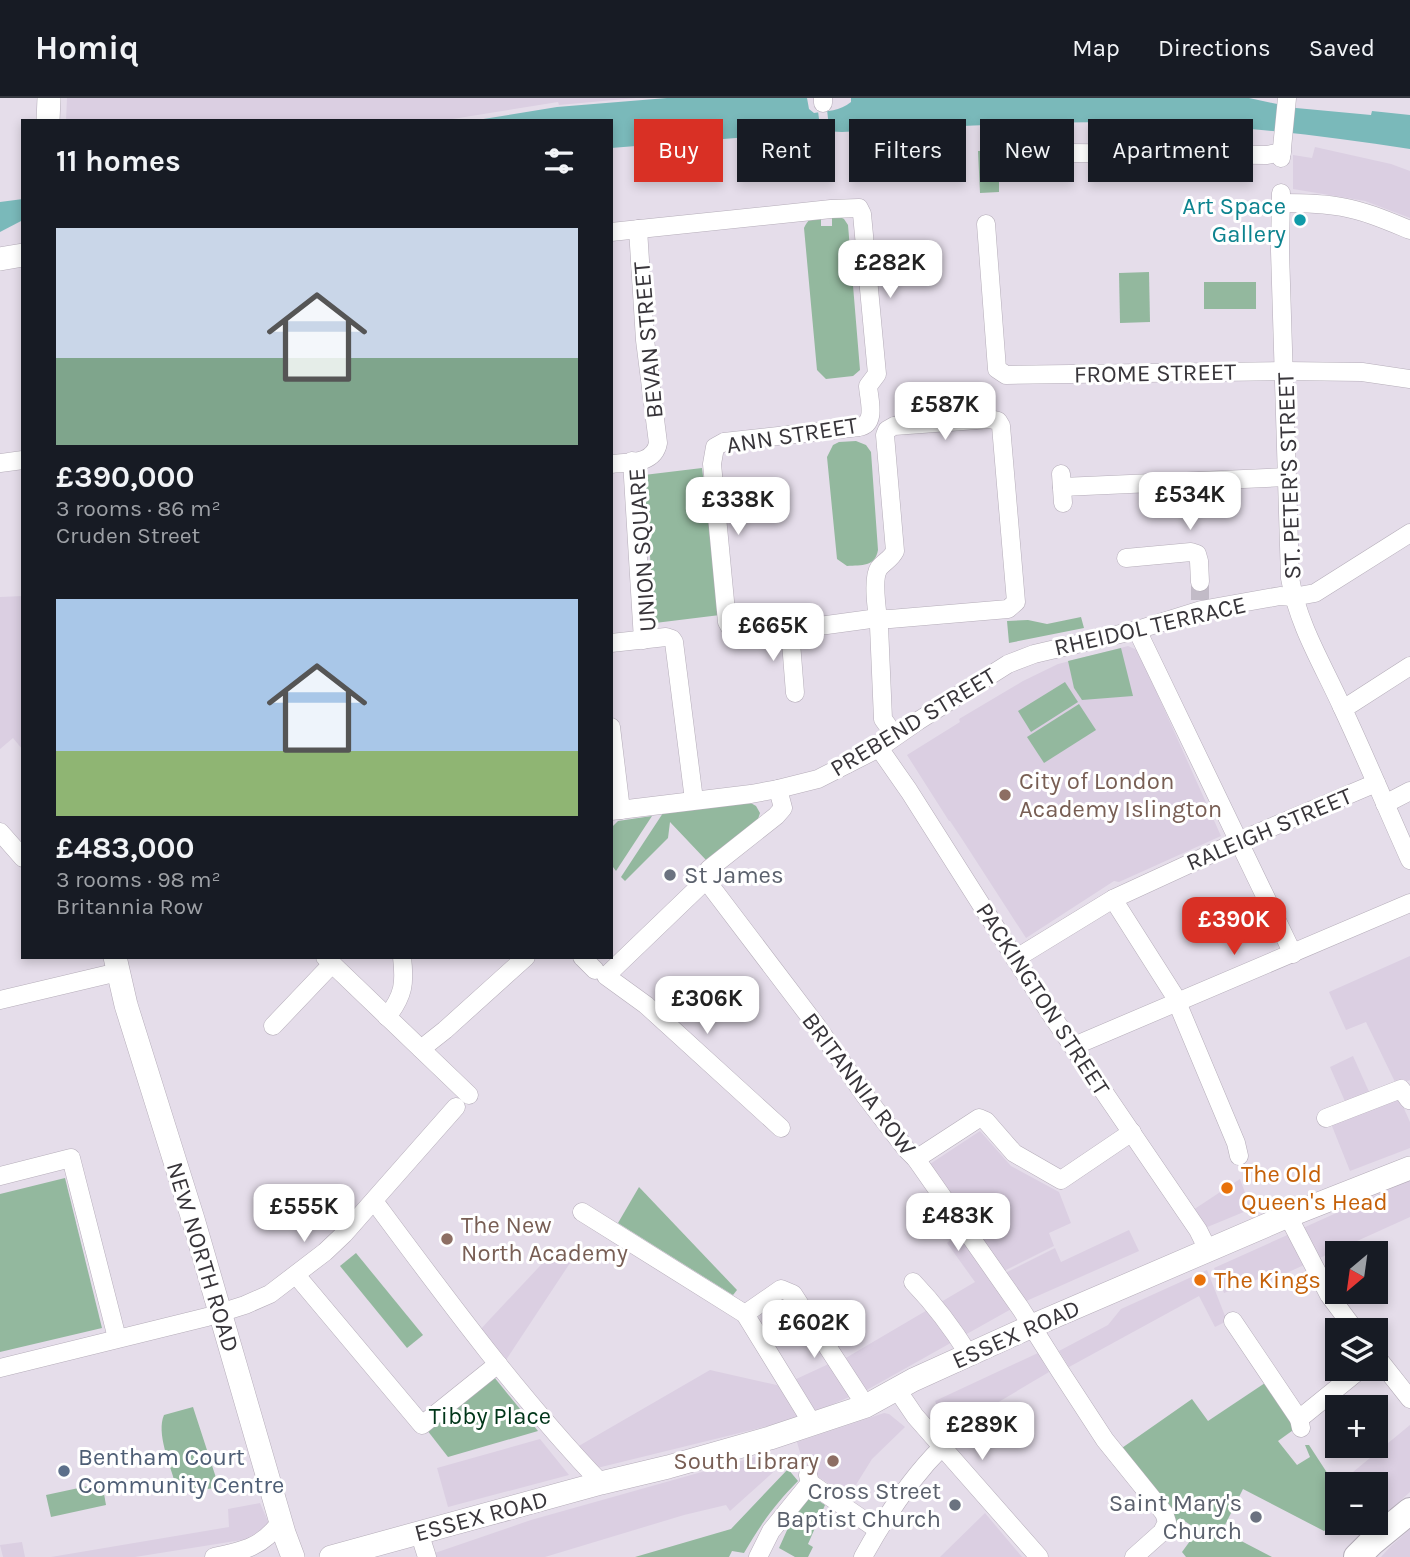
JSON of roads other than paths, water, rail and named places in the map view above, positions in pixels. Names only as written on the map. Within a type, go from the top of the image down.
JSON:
[{"type":"highway","points":[[1357,1557],[1410,1511]]},
{"type":"main road","points":[[48,119],[49,98]]},
{"type":"main road","points":[[0,259],[21,255]]},
{"type":"main road","name":"NEW NORTH ROAD","points":[[116,965],[293,1557]]},
{"type":"main road","name":"ESSEX ROAD","points":[[331,1557],[668,1467],[770,1438],[866,1406],[896,1388],[1032,1326],[1288,1216],[1410,1168]]},
{"type":"street","points":[[1074,153],[1268,156],[1282,150],[1287,98]]},
{"type":"street","name":"ST. PETER'S STREET","points":[[1410,230],[1343,207],[1281,198],[1280,251],[1290,578],[1293,597],[1300,618],[1410,860]]},
{"type":"street","name":"ANN STREET","points":[[647,228],[852,207],[859,208],[862,214],[877,374],[868,386],[869,422],[865,426],[724,443],[715,447],[712,464],[727,622],[732,631],[737,633],[790,630]]},
{"type":"street","name":"FROME STREET","points":[[986,224],[997,369],[1006,375],[1285,371],[1362,372],[1410,379]]},
{"type":"street","points":[[613,232],[647,228]]},
{"type":"street","name":"BEVAN STREET","points":[[647,228],[645,340],[657,451]]},
{"type":"street","name":"ANN STREET","points":[[990,419],[998,421],[1001,426],[1016,602],[1008,610],[878,618],[875,576],[895,551],[884,435],[887,430],[894,426],[990,419]]},
{"type":"street","name":"UNION SQUARE","points":[[657,451],[645,460],[632,461],[643,640],[666,637],[672,639],[675,645],[694,800]]},
{"type":"street","points":[[0,463],[21,460]]},
{"type":"street","points":[[613,464],[632,461]]},
{"type":"street","points":[[1062,488],[1287,477]]},
{"type":"street","name":"RHEIDOL TERRACE","points":[[1008,664],[1051,649],[1137,630],[1200,598],[1293,597],[1315,593],[1410,533]]},
{"type":"street","points":[[1126,558],[1191,552],[1197,554],[1200,598]]},
{"type":"street","points":[[795,693],[790,630],[878,618],[883,719],[895,736]]},
{"type":"street","points":[[1137,630],[1293,954]]},
{"type":"street","points":[[613,643],[643,640]]},
{"type":"street","name":"PREBEND STREET","points":[[616,811],[725,798],[818,779],[879,748],[1008,664]]},
{"type":"street","points":[[1342,707],[1410,666]]},
{"type":"street","name":"PACKINGTON STREET","points":[[879,748],[1016,959],[1198,1230],[1208,1250]]},
{"type":"street","points":[[613,761],[616,811]]},
{"type":"street","name":"RALEIGH STREET","points":[[1016,959],[1113,899],[1239,841],[1376,783]]},
{"type":"street","points":[[613,953],[706,880],[709,869],[776,816],[783,808],[778,789]]},
{"type":"street","points":[[1385,804],[1410,791]]},
{"type":"street","points":[[0,832],[21,856]]},
{"type":"street","name":"BRITANNIA ROW","points":[[706,880],[816,1025],[882,1118],[916,1159],[1032,1326],[1105,1440],[1164,1513],[1167,1522],[1162,1532],[1134,1557]]},
{"type":"street","points":[[1113,899],[1177,1002],[1240,1146]]},
{"type":"street","points":[[1074,1046],[1410,903]]},
{"type":"street","points":[[387,1017],[401,995],[404,984],[402,959]]},
{"type":"street","points":[[421,1049],[524,959]]},
{"type":"street","points":[[0,1367],[220,1314],[270,1294],[344,1234],[462,1101],[421,1049],[328,960],[273,1026]]},
{"type":"street","points":[[0,1000],[116,965]]},
{"type":"street","points":[[594,968],[646,1005],[781,1128]]},
{"type":"street","points":[[1326,1118],[1407,1099]]},
{"type":"street","points":[[916,1159],[979,1118],[986,1121],[1014,1153],[1061,1180],[1132,1132]]},
{"type":"street","points":[[0,1176],[71,1158],[117,1338]]},
{"type":"street","points":[[374,1201],[459,1316],[601,1483]]},
{"type":"street","points":[[582,1212],[745,1314],[812,1423]]},
{"type":"street","points":[[1288,1216],[1329,1295],[1346,1318]]},
{"type":"street","points":[[296,1275],[422,1425],[498,1364]]},
{"type":"street","points":[[913,1282],[925,1294],[969,1355]]},
{"type":"street","points":[[745,1314],[781,1289],[793,1294],[866,1406]]},
{"type":"street","points":[[1233,1321],[1300,1423],[1349,1381]]},
{"type":"street","points":[[1388,1376],[1410,1399]]},
{"type":"street","points":[[896,1388],[915,1416],[1039,1557]]},
{"type":"street","points":[[863,1557],[901,1495],[942,1447]]},
{"type":"street","points":[[758,1557],[771,1531],[809,1479],[878,1530]]},
{"type":"street","points":[[214,1557],[251,1548],[274,1531],[281,1521]]},
{"type":"street","points":[[419,1532],[427,1557]]},
{"type":"tunnel","points":[[1200,582],[1200,600]]},
{"type":"place","name":"Art Space Gallery","points":[[1300,220]]},
{"type":"place","name":"City of London Academy Islington","points":[[1005,795]]},
{"type":"place","name":"St James","points":[[670,875]]},
{"type":"place","name":"The Old Queen's Head","points":[[1227,1188]]},
{"type":"place","name":"The New North Academy","points":[[447,1239]]},
{"type":"place","name":"The Kings","points":[[1200,1280]]},
{"type":"place","name":"South Library","points":[[833,1461]]},
{"type":"place","name":"Bentham Court Community Centre","points":[[64,1471]]},
{"type":"place","name":"Cross Street Baptist Church","points":[[955,1505]]},
{"type":"place","name":"Saint Mary's Church","points":[[1256,1517]]},
{"type":"park label","name":"Tibby Place","points":[[490,1416]]}]
